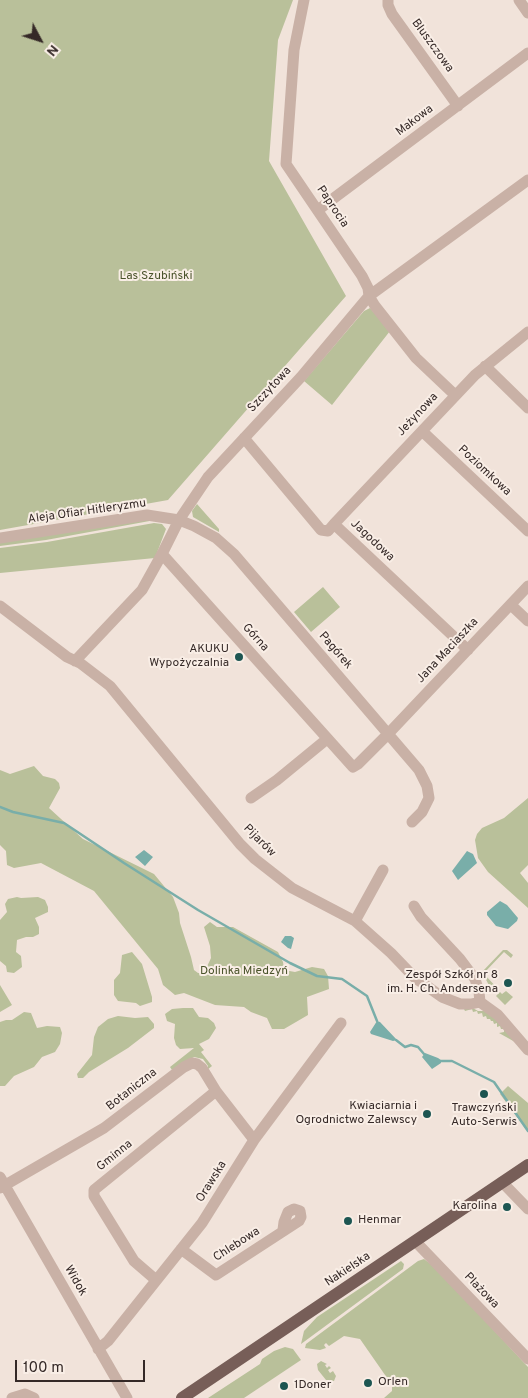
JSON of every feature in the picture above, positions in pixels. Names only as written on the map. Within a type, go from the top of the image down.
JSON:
[{"type":"main road","name":"Nakielska","points":[[182,1398],[528,1165]]},
{"type":"street","name":"Paprocia","points":[[304,0],[294,50],[286,164],[362,276],[368,288],[369,296],[375,306],[416,358],[455,395]]},
{"type":"street","name":"Bluszczowa","points":[[388,0],[388,6],[392,14],[458,106]]},
{"type":"street","points":[[518,0],[528,13]]},
{"type":"street","name":"Makowa","points":[[318,210],[528,53]]},
{"type":"street","name":"Szczytowa","points":[[75,660],[142,590],[179,520],[208,477],[301,377],[369,296],[528,180]]},
{"type":"street","name":"Jeżynowa","points":[[334,524],[455,395],[485,366],[528,332]]},
{"type":"street","points":[[485,366],[528,408]]},
{"type":"street","name":"Poziomkowa","points":[[422,431],[528,531]]},
{"type":"street","name":"Jagodowa","points":[[244,438],[319,528],[326,531],[334,524],[468,650]]},
{"type":"street","name":"Aleja Ofiar Hitleryzmu","points":[[0,538],[147,515],[179,520]]},
{"type":"street","name":"Pagórek","points":[[179,520],[211,534],[232,551],[419,770],[429,792],[427,803],[412,822]]},
{"type":"street","name":"Górna","points":[[162,554],[353,767],[388,734]]},
{"type":"street","name":"Jana Maciaszka","points":[[388,734],[528,586]]},
{"type":"street","points":[[511,605],[528,621]]},
{"type":"street","name":"Pijarów","points":[[0,606],[110,686],[240,844],[255,859],[292,888],[355,921],[391,953],[411,974],[442,997],[460,1004],[480,1002]]},
{"type":"street","points":[[251,798],[278,780],[327,739]]},
{"type":"street","points":[[355,921],[384,870]]},
{"type":"street","points":[[414,906],[421,918],[460,959],[475,980],[480,1002],[502,1019],[528,1050]]},
{"type":"street","name":"Orawska","points":[[98,1349],[108,1341],[181,1250],[207,1215],[254,1140],[341,1023]]},
{"type":"street","name":"Botaniczna","points":[[2,1183],[104,1128],[186,1065],[192,1063],[200,1066],[216,1091],[254,1140]]},
{"type":"street","name":"Gminna","points":[[156,1280],[134,1261],[94,1196],[94,1190],[216,1091]]},
{"type":"street","points":[[502,1182],[528,1210]]},
{"type":"street","name":"Widok","points":[[2,1183],[127,1398]]},
{"type":"street","name":"Chlebowa","points":[[181,1250],[216,1275],[283,1230]]},
{"type":"street","name":"Plażowa","points":[[415,1241],[528,1360]]},
{"type":"street","points":[[12,1398],[25,1394],[34,1398]]},
{"type":"green space","name":"Las Szubiński","points":[[0,0],[293,0],[278,40],[269,161],[346,296],[168,500],[0,530]]},
{"type":"green space","points":[[370,308],[390,331],[332,405],[304,381],[364,311]]},
{"type":"green space","points":[[197,504],[219,529],[219,532],[193,517],[192,511]]},
{"type":"green space","points":[[144,520],[155,520],[46,540],[0,546],[0,542]]},
{"type":"green space","points":[[154,523],[162,524],[166,529],[155,558],[0,573],[0,548],[47,542]]},
{"type":"green space","points":[[323,587],[340,607],[311,632],[294,612]]},
{"type":"green space","name":"Dolinka Miedzyń","points":[[34,766],[43,776],[55,779],[59,783],[60,788],[49,808],[83,839],[154,874],[173,897],[194,970],[198,973],[204,973],[211,958],[210,946],[204,927],[210,922],[217,927],[233,927],[278,952],[283,962],[284,970],[295,972],[312,967],[324,969],[328,976],[329,989],[307,997],[308,1015],[284,1029],[272,1029],[267,1018],[244,1007],[215,1005],[184,993],[175,995],[163,985],[158,969],[94,891],[41,863],[14,868],[7,865],[6,851],[0,845],[0,770],[10,774]]},
{"type":"green space","points":[[528,798],[528,865],[520,873],[528,883],[528,908],[488,872],[478,858],[475,840],[482,828],[504,818]]},
{"type":"green space","points":[[38,897],[45,900],[48,912],[35,918],[39,927],[39,934],[17,940],[16,952],[21,956],[22,967],[14,973],[7,972],[6,966],[0,961],[0,920],[7,912],[5,904],[8,899]]},
{"type":"green space","points":[[503,950],[507,950],[513,955],[511,958],[504,952],[485,972],[486,976],[498,989],[493,993],[482,972]]},
{"type":"green space","points":[[132,952],[142,964],[152,997],[152,1002],[140,1006],[136,1003],[118,1001],[114,995],[114,980],[120,973],[122,955]]},
{"type":"green space","points":[[0,985],[12,1005],[0,1012]]},
{"type":"green space","points":[[506,991],[513,997],[505,1005],[496,996],[500,992],[502,994]]},
{"type":"green space","points":[[471,1007],[491,1014],[503,1026],[515,1042],[499,1033],[504,1032],[504,1029],[501,1029],[500,1026],[497,1027],[497,1023],[494,1024],[486,1016],[483,1017],[482,1013],[478,1014],[477,1011],[473,1012],[472,1009],[465,1011],[464,1009]]},
{"type":"green space","points":[[193,1008],[199,1017],[208,1018],[214,1023],[216,1028],[209,1039],[199,1044],[204,1050],[201,1052],[212,1066],[207,1070],[208,1066],[203,1059],[194,1057],[172,1070],[170,1067],[194,1048],[180,1049],[176,1045],[174,1038],[175,1024],[167,1021],[165,1014],[172,1009]]},
{"type":"green space","points":[[24,1012],[31,1013],[37,1028],[47,1026],[60,1027],[62,1033],[60,1044],[55,1052],[42,1057],[34,1067],[14,1076],[5,1086],[0,1086],[0,1022],[12,1020]]},
{"type":"green space","points":[[118,1016],[148,1017],[154,1024],[154,1028],[83,1078],[78,1078],[77,1074],[92,1055],[94,1037],[98,1027],[108,1019]]},
{"type":"green space","points":[[508,1086],[528,1103],[528,1132],[500,1094]]},
{"type":"green space","points":[[424,1259],[436,1268],[528,1367],[528,1398],[384,1398],[392,1391],[392,1385],[360,1339],[344,1336],[329,1346],[326,1343],[324,1345],[326,1348],[320,1350],[305,1348],[306,1344],[418,1261]]},
{"type":"green space","points":[[401,1261],[404,1264],[403,1269],[301,1344],[304,1331],[317,1317]]},
{"type":"green space","points":[[285,1347],[293,1349],[301,1360],[244,1398],[208,1398],[260,1364],[262,1359],[274,1351]]},
{"type":"green space","points":[[321,1361],[327,1364],[325,1365],[327,1368],[329,1366],[331,1368],[328,1370],[330,1373],[333,1371],[336,1376],[334,1381],[326,1380],[318,1370],[317,1364]]},
{"type":"water","points":[[144,850],[153,857],[145,866],[135,857]]},
{"type":"water","points":[[467,851],[473,854],[477,863],[458,880],[452,871]]},
{"type":"water","points":[[500,901],[507,905],[518,918],[508,929],[496,926],[487,915],[487,912]]},
{"type":"water","points":[[285,936],[294,938],[291,949],[281,942]]},
{"type":"water","points":[[377,1021],[397,1040],[393,1041],[371,1034],[370,1032]]},
{"type":"water","points":[[425,1053],[438,1058],[441,1060],[441,1063],[432,1069],[422,1057]]},
{"type":"waterway","points":[[0,807],[13,812],[64,823],[198,910],[290,963],[317,976],[342,979],[367,996],[377,1021]]},
{"type":"waterway","points":[[396,1040],[405,1047],[411,1045],[418,1047],[424,1054]]},
{"type":"waterway","points":[[441,1061],[452,1061],[494,1082],[528,1131]]},
{"type":"place","name":"AKUKU Wypożyczalnia","points":[[239,657]]},
{"type":"place","name":"Zespół Szkół nr 8 im. H. Ch. Andersena","points":[[508,983]]},
{"type":"place","name":"Trawczyński Auto-Serwis","points":[[484,1094]]},
{"type":"place","name":"Kwiaciarnia i Ogrodnictwo Zalewscy","points":[[427,1114]]},
{"type":"place","name":"Karolina","points":[[507,1207]]},
{"type":"place","name":"Henmar","points":[[348,1221]]},
{"type":"place","name":"Orlen","points":[[368,1383]]},
{"type":"place","name":"1Doner","points":[[284,1386]]}]
